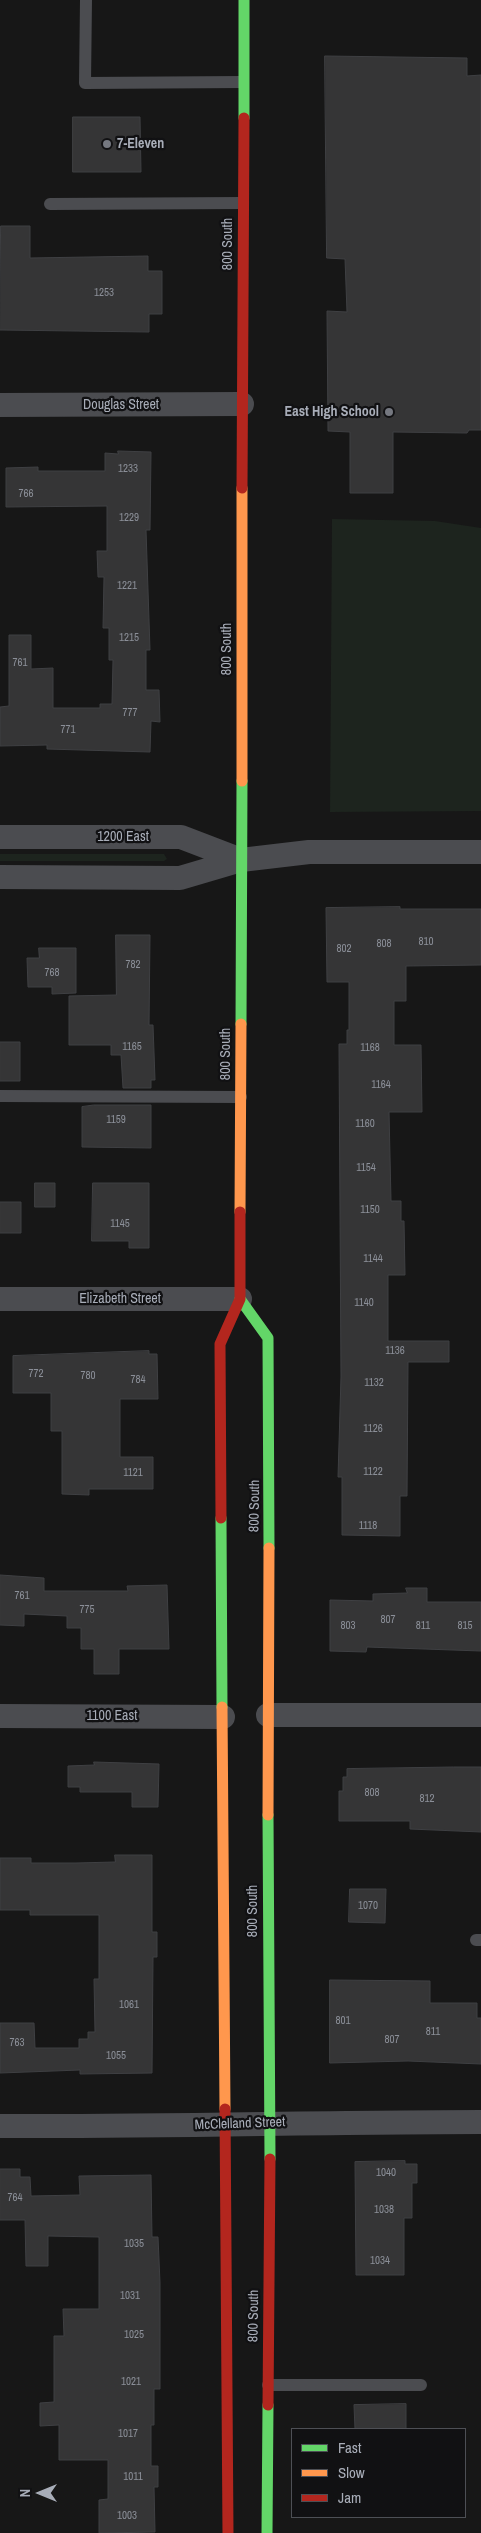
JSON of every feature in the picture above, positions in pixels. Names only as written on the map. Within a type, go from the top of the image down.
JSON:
[{"type":"main road","name":"800 South","points":[[228,2533],[220,1344],[240,1299],[244,0]]},
{"type":"main road","name":"800 South","points":[[240,1299],[268,1338],[270,1441],[267,2533]]},
{"type":"street","name":"Douglas Street","points":[[0,405],[242,404]]},
{"type":"street","name":"1200 East","points":[[0,837],[181,837],[241,860]]},
{"type":"street","name":"1200 East","points":[[0,877],[180,878],[241,860],[309,852],[481,852]]},
{"type":"street","name":"Elizabeth Street","points":[[0,1299],[240,1299]]},
{"type":"street","name":"1100 East","points":[[0,1716],[223,1717]]},
{"type":"street","points":[[268,1716],[481,1716]]},
{"type":"street","name":"McClelland Street","points":[[0,2126],[224,2125],[269,2122],[481,2122]]},
{"type":"lane","points":[[86,0],[86,83],[243,82]]},
{"type":"lane","points":[[50,204],[243,203]]},
{"type":"lane","points":[[0,1096],[241,1096]]},
{"type":"lane","points":[[268,2386],[421,2385]]},
{"type":"shaded area","points":[[332,519],[435,521],[481,528],[481,811],[330,812]]},
{"type":"shaded area","points":[[0,854],[164,854],[167,859],[164,861],[0,861]]},
{"type":"building","name":"East High School","points":[[325,56],[467,58],[467,76],[481,75],[481,430],[469,430],[467,433],[393,432],[393,493],[350,493],[350,432],[328,431],[327,311],[347,312],[345,259],[327,258]]},
{"type":"building","name":"7-Eleven","points":[[73,117],[140,117],[141,172],[73,172]]},
{"type":"building","points":[[1,226],[30,226],[30,258],[148,256],[148,271],[162,271],[162,314],[149,314],[149,332],[0,330]]},
{"type":"building","points":[[118,451],[151,452],[150,530],[146,530],[150,650],[146,650],[146,690],[159,690],[160,722],[151,721],[150,752],[47,749],[47,745],[0,746],[0,707],[9,706],[9,635],[31,635],[31,669],[53,668],[53,708],[100,708],[100,704],[112,704],[113,660],[109,660],[109,628],[103,628],[104,577],[98,577],[97,551],[107,551],[107,506],[6,507],[6,468],[38,467],[38,471],[105,471],[105,453],[118,454]]},
{"type":"building","points":[[400,907],[400,909],[481,909],[481,965],[406,966],[406,1001],[394,1001],[394,1045],[421,1045],[422,1112],[389,1112],[391,1201],[401,1201],[401,1221],[404,1221],[405,1275],[388,1275],[388,1341],[449,1341],[449,1362],[408,1362],[407,1496],[400,1496],[400,1536],[342,1535],[342,1477],[338,1477],[341,1377],[339,1044],[347,1044],[347,1030],[349,1030],[349,982],[327,982],[326,908]]},
{"type":"building","points":[[116,935],[150,935],[149,1025],[153,1025],[155,1080],[151,1080],[151,1088],[123,1088],[121,1055],[111,1055],[111,1045],[69,1045],[69,996],[116,995]]},
{"type":"building","points":[[39,948],[76,948],[76,993],[52,994],[52,987],[28,987],[27,958],[39,958]]},
{"type":"building","points":[[0,1042],[20,1042],[20,1081],[0,1081]]},
{"type":"building","points":[[94,1105],[151,1105],[151,1148],[82,1147],[82,1107]]},
{"type":"building","points":[[35,1183],[55,1183],[55,1207],[35,1207]]},
{"type":"building","points":[[93,1183],[149,1183],[149,1248],[129,1248],[129,1241],[92,1241]]},
{"type":"building","points":[[0,1202],[21,1202],[21,1233],[0,1233]]},
{"type":"building","points":[[149,1351],[149,1354],[157,1354],[158,1399],[120,1399],[120,1457],[153,1457],[153,1489],[89,1489],[89,1495],[62,1494],[62,1431],[51,1431],[51,1393],[13,1393],[13,1356]]},
{"type":"building","points":[[0,1575],[44,1578],[44,1591],[128,1591],[127,1586],[167,1585],[169,1649],[119,1649],[119,1674],[94,1674],[94,1649],[81,1649],[81,1628],[67,1628],[67,1616],[24,1614],[24,1626],[0,1625]]},
{"type":"building","points":[[406,1588],[427,1588],[427,1602],[481,1602],[481,1651],[367,1647],[366,1652],[330,1651],[330,1600],[373,1601],[373,1594],[407,1593]]},
{"type":"building","points":[[94,1762],[159,1764],[158,1807],[132,1807],[132,1792],[80,1792],[80,1787],[68,1787],[68,1766],[94,1765]]},
{"type":"building","points":[[481,1767],[481,1832],[410,1829],[410,1821],[339,1821],[339,1791],[343,1791],[343,1777],[347,1777],[347,1769]]},
{"type":"building","points":[[115,1855],[152,1855],[152,1932],[157,1932],[157,1957],[153,1957],[152,2073],[80,2074],[80,2070],[0,2073],[0,2023],[34,2023],[35,2048],[79,2048],[79,2039],[88,2039],[88,2032],[95,2032],[94,1979],[99,1979],[99,1915],[30,1915],[30,1910],[0,1910],[0,1858],[31,1858],[31,1863],[115,1862]]},
{"type":"building","points":[[350,1889],[386,1889],[385,1923],[349,1922]]},
{"type":"building","points":[[330,1980],[430,1981],[430,2003],[477,2003],[477,2018],[481,2018],[481,2064],[408,2061],[330,2063]]},
{"type":"building","points":[[405,2161],[405,2164],[417,2164],[417,2183],[412,2183],[412,2218],[404,2218],[404,2275],[356,2275],[355,2162]]},
{"type":"building","points":[[0,2169],[20,2169],[20,2177],[30,2177],[31,2196],[80,2195],[79,2176],[151,2175],[152,2237],[158,2237],[160,2283],[160,2389],[154,2389],[154,2425],[151,2425],[151,2466],[158,2466],[158,2487],[154,2487],[155,2532],[99,2533],[99,2500],[108,2499],[108,2460],[59,2460],[59,2425],[40,2426],[40,2403],[54,2402],[54,2336],[64,2336],[63,2309],[99,2309],[99,2237],[48,2236],[48,2266],[26,2266],[25,2220],[0,2220]]},
{"type":"building","points":[[406,2404],[406,2428],[355,2428],[354,2405]]},
{"type":"traffic: fast","points":[[244,0],[244,118]]},
{"type":"traffic: fast","points":[[241,1024],[242,781]]},
{"type":"traffic: fast","points":[[240,1299],[268,1338],[269,1548]]},
{"type":"traffic: fast","points":[[221,1518],[222,1707]]},
{"type":"traffic: fast","points":[[268,1815],[270,2159]]},
{"type":"traffic: fast","points":[[267,2533],[268,2405]]},
{"type":"traffic: slow","points":[[242,488],[242,781]]},
{"type":"traffic: slow","points":[[240,1212],[241,1024]]},
{"type":"traffic: slow","points":[[268,1815],[269,1548]]},
{"type":"traffic: slow","points":[[222,1707],[225,2109]]},
{"type":"traffic: jam","points":[[242,488],[244,118]]},
{"type":"traffic: jam","points":[[221,1518],[220,1344],[240,1299],[240,1212]]},
{"type":"traffic: jam","points":[[225,2109],[228,2533]]},
{"type":"traffic: jam","points":[[268,2405],[270,2159]]},
{"type":"place","name":"7-Eleven","points":[[107,144]]},
{"type":"place","name":"East High School","points":[[389,412]]}]
